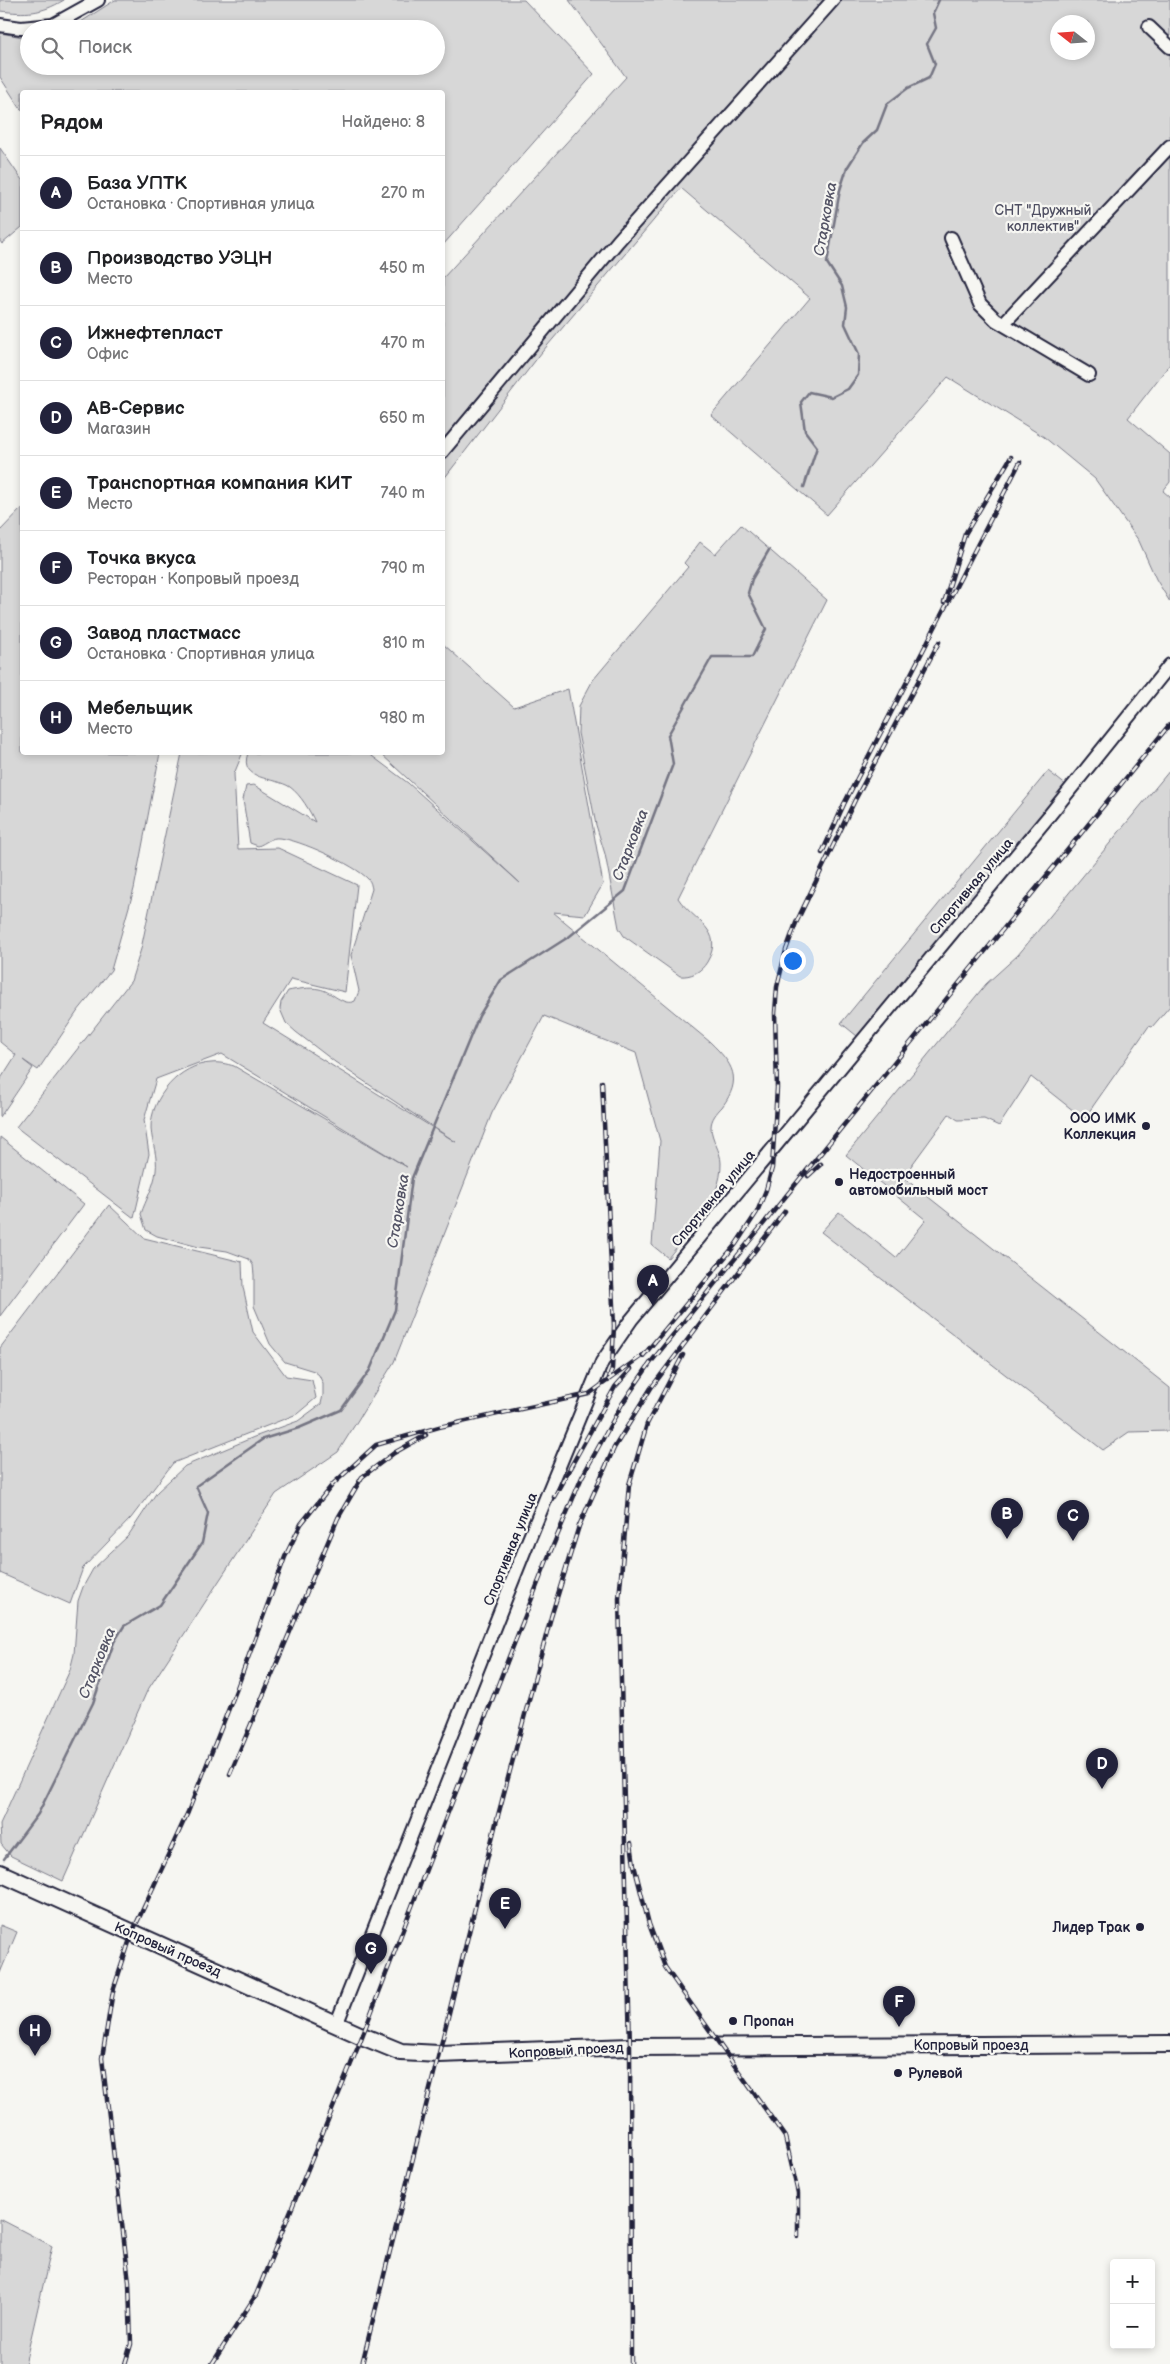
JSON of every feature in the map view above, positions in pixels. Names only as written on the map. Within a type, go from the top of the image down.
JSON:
[{"type":"main road","name":"Копровый проезд","points":[[0,1873],[336,2025],[401,2052],[473,2054],[630,2047],[1170,2044]]},
{"type":"street","points":[[62,20],[98,0]]},
{"type":"street","points":[[445,448],[618,241],[833,0]]},
{"type":"street","points":[[0,25],[20,28]]},
{"type":"street","points":[[1149,27],[1170,47]]},
{"type":"street","points":[[1002,324],[1170,146]]},
{"type":"street","points":[[951,238],[980,304],[1002,324],[1089,375]]},
{"type":"street","name":"Спортивная улица","points":[[336,2025],[527,1544],[602,1362],[631,1320],[1048,817],[1170,666]]},
{"type":"green space","points":[[0,0],[64,0],[48,8],[18,13],[0,11]]},
{"type":"green space","points":[[115,0],[524,0],[594,74],[445,243],[445,90],[20,90],[20,108],[0,77],[0,33],[20,36],[20,75],[445,75],[445,20],[84,20]]},
{"type":"green space","name":"СНТ \"Дружный коллектив\"","points":[[569,0],[1170,0],[1170,364],[1128,418],[1170,454],[1170,482],[1163,491],[1170,497],[1170,602],[1156,579],[1139,541],[1095,479],[1044,437],[948,377],[827,515],[711,415],[810,298],[681,188],[542,352],[445,477],[445,276],[626,77]]},
{"type":"green space","points":[[0,148],[20,177],[20,229],[2,244],[0,241]]},
{"type":"green space","points":[[20,510],[20,755],[160,755],[134,889],[111,970],[77,1012],[38,1070],[23,1060],[33,1068],[0,1117],[0,1080],[16,1055],[0,1042],[0,531]]},
{"type":"green space","points":[[741,525],[827,600],[678,898],[705,927],[713,942],[712,951],[702,969],[692,975],[680,976],[624,936],[619,928],[605,854],[596,825],[578,733],[579,706],[593,680],[688,567],[684,563],[700,542],[715,554]]},
{"type":"green space","points":[[445,646],[514,707],[568,689],[603,884],[585,915],[553,912],[710,1042],[729,1065],[732,1072],[732,1088],[711,1124],[711,1132],[721,1163],[720,1177],[710,1202],[694,1226],[668,1258],[652,1245],[660,1141],[636,1053],[544,1016],[492,1113],[394,1362],[338,1452],[276,1494],[147,1691],[63,1881],[11,1856],[1,1844],[0,1824],[70,1670],[74,1654],[78,1601],[93,1569],[128,1536],[157,1492],[185,1466],[298,1421],[321,1404],[323,1395],[323,1384],[319,1375],[314,1371],[285,1362],[270,1344],[254,1306],[253,1265],[249,1259],[227,1251],[199,1247],[157,1236],[146,1230],[141,1214],[155,1177],[156,1160],[151,1129],[152,1117],[161,1095],[178,1076],[188,1069],[211,1063],[234,1066],[407,1167],[222,1054],[156,1079],[144,1120],[149,1154],[134,1218],[16,1127],[131,981],[141,949],[182,755],[242,755],[234,774],[238,849],[278,848],[357,885],[345,992],[291,979],[263,1023],[456,1142],[335,1062],[286,1023],[280,1009],[281,1002],[288,991],[315,988],[324,990],[346,1002],[355,1001],[359,991],[351,955],[372,889],[369,880],[361,873],[339,860],[299,843],[288,839],[276,838],[258,846],[250,843],[243,800],[246,786],[254,785],[315,822],[308,808],[294,790],[283,784],[260,777],[248,769],[246,762],[248,755],[371,755],[408,783],[520,883],[382,755],[445,755]]},
{"type":"green space","points":[[1170,770],[1170,1006],[1152,1027],[1149,1026],[1084,1119],[1031,1077],[999,1126],[984,1119],[958,1120],[949,1114],[903,1177],[1170,1388],[1170,1431],[1129,1432],[1103,1450],[821,1232],[839,1212],[896,1258],[926,1220],[846,1155],[986,984],[1018,955]]},
{"type":"green space","points":[[1048,771],[1067,786],[857,1036],[841,1023]]},
{"type":"green space","points":[[0,1137],[84,1204],[0,1316]]},
{"type":"green space","points":[[109,1205],[144,1238],[242,1262],[243,1287],[253,1332],[286,1376],[312,1380],[316,1398],[297,1414],[173,1463],[131,1518],[83,1568],[70,1604],[0,1573],[0,1348]]},
{"type":"green space","points":[[0,1925],[17,1932],[0,1973]]},
{"type":"green space","points":[[0,2219],[52,2246],[25,2364],[0,2364]]},
{"type":"waterway","name":"Старковка","points":[[804,487],[817,447],[805,431],[801,402],[809,392],[832,397],[848,389],[858,375],[859,354],[845,324],[847,307],[842,286],[827,263],[840,190],[847,168],[863,143],[877,130],[887,104],[908,88],[929,78],[935,64],[927,44],[936,28],[933,13],[939,0]]},
{"type":"waterway","name":"Старковка","points":[[4,1859],[38,1814],[93,1703],[114,1642],[124,1626],[160,1605],[202,1543],[208,1513],[196,1486],[263,1439],[299,1428],[341,1410],[370,1370],[395,1310],[412,1178],[479,1016],[501,980],[570,936],[625,891],[673,764],[668,735],[712,657],[752,657],[766,629],[748,593],[752,579],[769,550]]},
{"type":"railway","points":[[944,603],[965,534],[1011,457]]},
{"type":"railway","points":[[822,853],[844,804],[1020,462]]},
{"type":"railway","points":[[643,1356],[736,1244],[757,1212],[772,1168],[777,1088],[775,1013],[777,987],[786,950],[796,923],[855,800],[939,642]]},
{"type":"railway","points":[[212,2364],[256,2295],[358,2047],[547,1560],[582,1477],[622,1404],[651,1362],[1170,724]]},
{"type":"railway","points":[[602,1082],[614,1326],[612,1369],[608,1381]]},
{"type":"railway","points":[[808,1176],[821,1164]]},
{"type":"railway","points":[[362,2364],[496,1823],[551,1617],[579,1526],[614,1448],[651,1388],[785,1211]]},
{"type":"railway","points":[[125,2364],[131,2344],[129,2282],[102,2058],[113,1991],[132,1933],[188,1812],[237,1688],[285,1557],[301,1524],[333,1484],[376,1445],[439,1427],[589,1394],[647,1352]]},
{"type":"railway","points":[[631,2364],[630,2047],[619,1599],[629,1485],[647,1424],[683,1355]]},
{"type":"railway","points":[[554,1497],[615,1387],[631,1369]]},
{"type":"railway","points":[[230,1774],[338,1518],[362,1477],[394,1453],[426,1435]]},
{"type":"railway","points":[[631,1843],[634,1865],[649,1924],[665,1967],[785,2137],[798,2193],[798,2237]]},
{"type":"place","name":"ООО ИМК Коллекция","points":[[1146,1126]]},
{"type":"place","name":"Недостроенный автомобильный мост","points":[[839,1182]]},
{"type":"place","name":"База УПТК","points":[[653,1306]]},
{"type":"place","name":"Производство УЭЦН","points":[[1007,1539]]},
{"type":"place","name":"Ижнефтепласт","points":[[1073,1541]]},
{"type":"place","name":"АВ-Сервис","points":[[1102,1789]]},
{"type":"place","name":"Лидер Трак","points":[[1140,1927]]},
{"type":"place","name":"Транспортная компания КИТ","points":[[505,1929]]},
{"type":"place","name":"Завод пластмасс","points":[[371,1974]]},
{"type":"place","name":"Пропан","points":[[733,2021]]},
{"type":"place","name":"Точка вкуса","points":[[899,2027]]},
{"type":"place","name":"Мебельщик","points":[[35,2056]]},
{"type":"place","name":"Рулевой","points":[[898,2073]]}]
